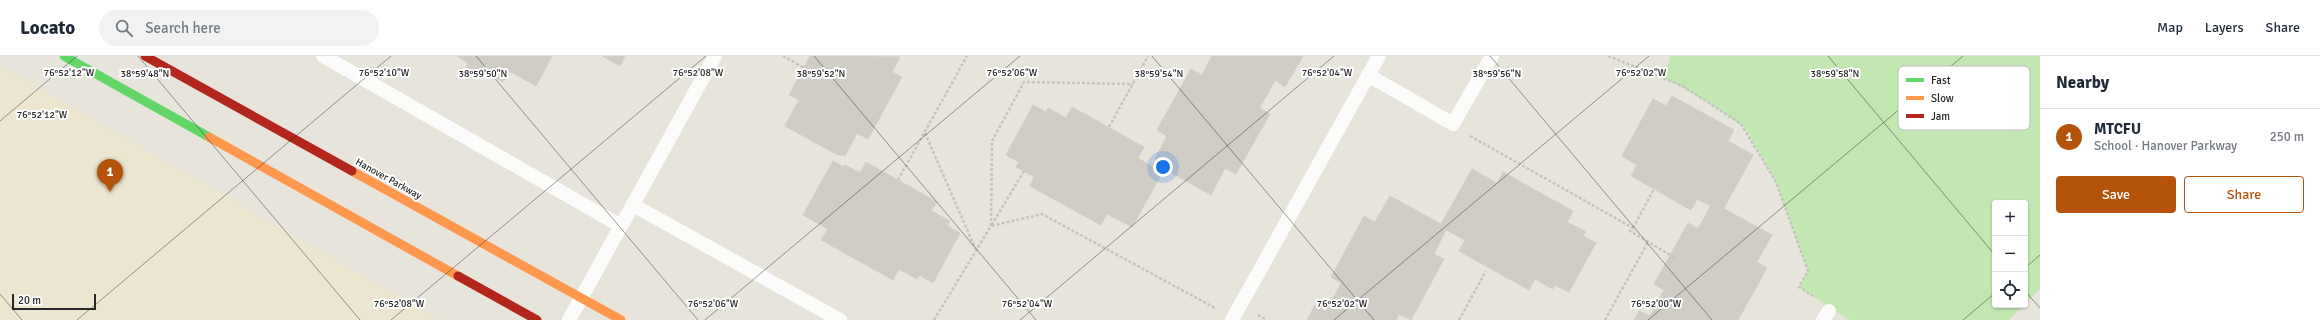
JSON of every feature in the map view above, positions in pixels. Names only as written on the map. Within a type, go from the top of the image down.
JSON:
[{"type":"street","points":[[64,56],[536,320]]},
{"type":"street","name":"Hanover Parkway","points":[[145,56],[621,320]]},
{"type":"lane","points":[[323,56],[621,226]]},
{"type":"lane","points":[[569,320],[715,56]]},
{"type":"lane","points":[[1232,319],[1379,56]]},
{"type":"lane","points":[[1368,75],[1453,124],[1492,56]]},
{"type":"lane","points":[[633,205],[840,320]]},
{"type":"path","points":[[784,56],[808,70]]},
{"type":"path","points":[[898,180],[967,56]]},
{"type":"path","points":[[1109,128],[1148,56]]},
{"type":"path","points":[[1608,56],[1683,86],[1741,124],[1767,164],[1789,217],[1808,271],[1799,287],[1831,307],[1826,316]]},
{"type":"path","points":[[991,226],[992,141],[1024,82],[1132,84]]},
{"type":"path","points":[[1453,124],[1463,132],[1633,228]]},
{"type":"path","points":[[924,133],[976,250]]},
{"type":"path","points":[[934,320],[1024,171]]},
{"type":"path","points":[[1654,189],[1630,232],[1675,258]]},
{"type":"path","points":[[991,226],[1042,214],[1232,319]]},
{"type":"path","points":[[1605,320],[1648,242]]},
{"type":"path","points":[[1459,320],[1486,271]]},
{"type":"shaded area","points":[[0,65],[440,320],[0,320]]},
{"type":"green space","points":[[1670,56],[2040,56],[2040,289],[2028,301],[2028,200],[1992,200],[1992,308],[2021,308],[2009,320],[1849,320],[1799,287],[1808,271],[1776,182],[1746,129],[1715,107],[1665,78]]},
{"type":"building","points":[[457,56],[552,56],[536,86],[509,71],[503,82],[478,68],[476,72],[466,67],[468,63]]},
{"type":"building","points":[[602,56],[625,56],[620,66]]},
{"type":"building","points":[[810,56],[900,57],[892,72],[902,77],[868,139],[857,133],[845,156],[836,154],[785,126],[799,100],[789,95]]},
{"type":"building","points":[[1212,56],[1303,56],[1285,87],[1275,80],[1268,93],[1210,60]]},
{"type":"building","points":[[1210,60],[1268,93],[1259,108],[1270,114],[1236,174],[1225,168],[1211,195],[1161,167],[1155,159],[1167,136],[1157,130],[1191,69],[1202,75]]},
{"type":"building","points":[[1672,96],[1734,130],[1728,141],[1753,155],[1724,208],[1711,206],[1697,199],[1691,210],[1631,176],[1637,165],[1622,156],[1653,99],[1666,106]]},
{"type":"building","points":[[1033,105],[1046,112],[1048,108],[1066,118],[1072,107],[1144,147],[1138,158],[1162,173],[1132,227],[1107,214],[1101,225],[1030,186],[1034,177],[1016,167],[1019,162],[1006,155]]},
{"type":"building","points":[[833,161],[844,167],[845,165],[860,173],[866,162],[937,202],[931,211],[950,221],[947,226],[960,233],[933,283],[919,275],[917,279],[899,269],[893,280],[821,240],[828,229],[803,215]]},
{"type":"building","points":[[1472,169],[1497,183],[1503,172],[1573,211],[1567,222],[1586,232],[1583,236],[1596,243],[1569,292],[1555,285],[1553,289],[1535,279],[1529,290],[1459,251],[1465,240],[1446,230],[1441,224]]},
{"type":"building","points":[[1390,196],[1441,224],[1446,230],[1434,254],[1444,259],[1411,320],[1399,314],[1396,320],[1381,320],[1335,295],[1341,283],[1331,277],[1364,216],[1375,222]]},
{"type":"building","points":[[1711,205],[1721,207],[1772,235],[1757,262],[1767,268],[1738,320],[1687,320],[1657,303],[1664,290],[1654,284],[1688,223],[1698,229]]},
{"type":"building","points":[[1335,295],[1381,320],[1307,320],[1315,305],[1326,311]]},
{"type":"building","points":[[1657,303],[1687,320],[1634,320],[1639,311],[1650,316]]},
{"type":"traffic: fast","points":[[64,56],[209,137]]},
{"type":"traffic: slow","points":[[209,137],[458,276]]},
{"type":"traffic: slow","points":[[352,171],[621,320]]},
{"type":"traffic: jam","points":[[145,56],[352,171]]},
{"type":"traffic: jam","points":[[458,276],[537,320]]},
{"type":"place","name":"MTCFU","points":[[110,192]]}]
